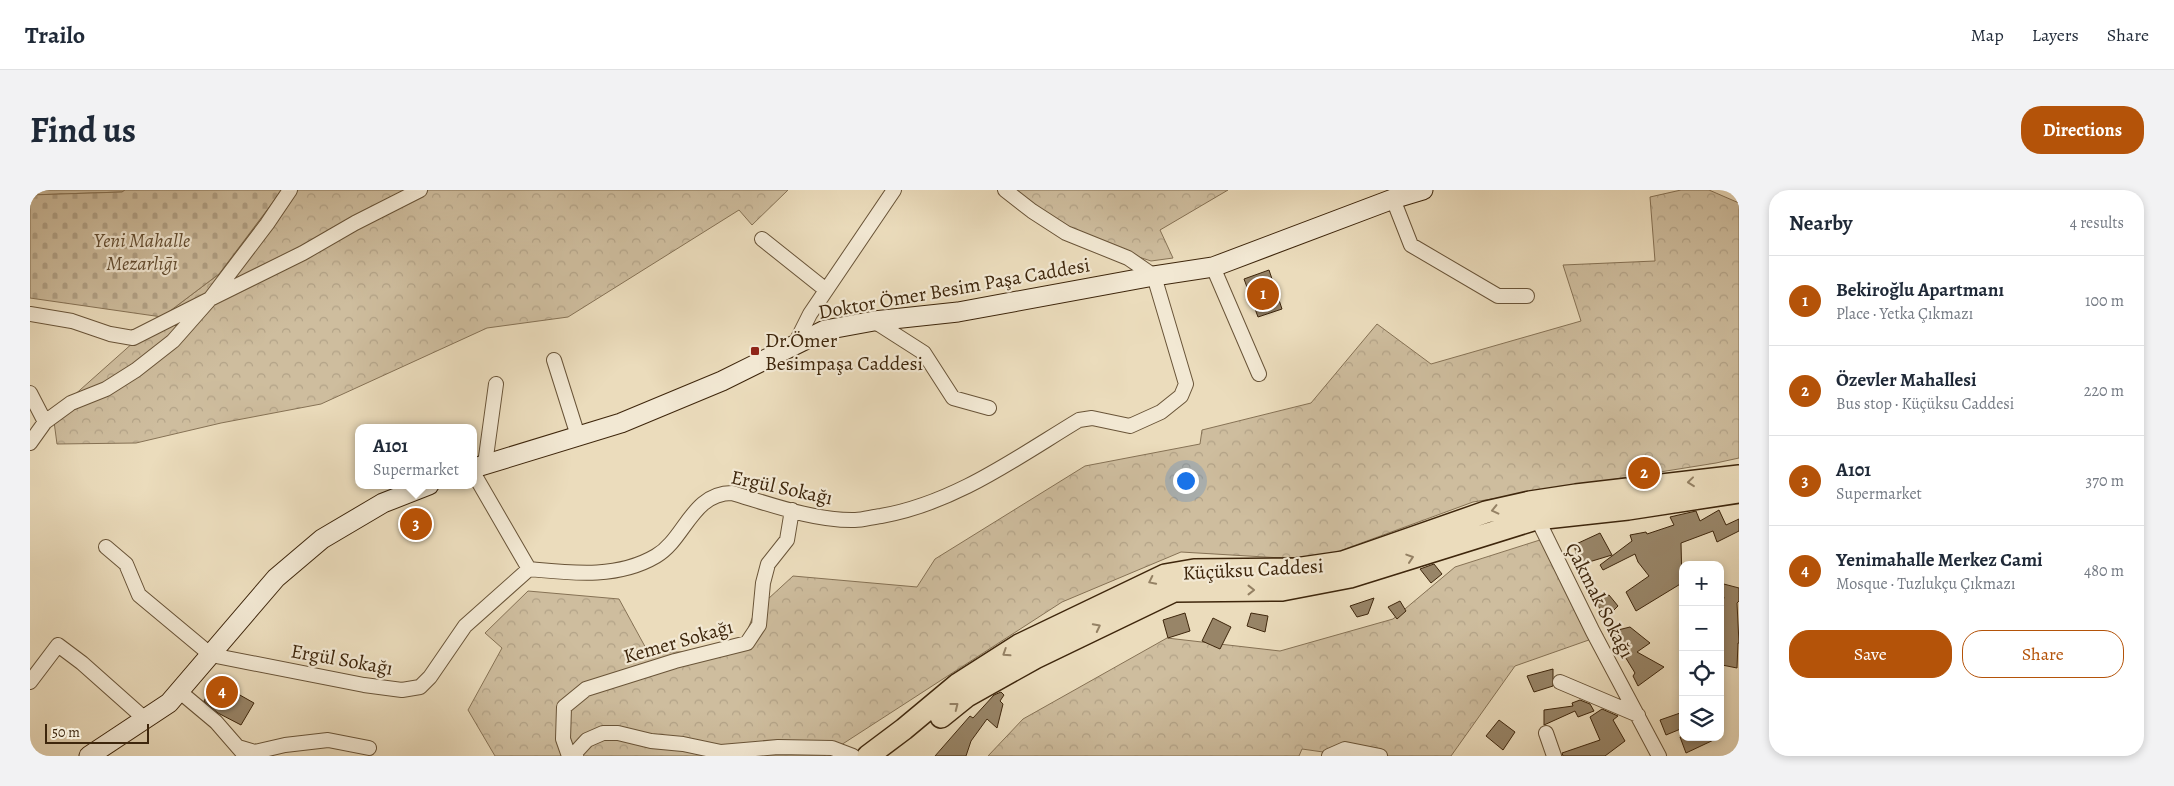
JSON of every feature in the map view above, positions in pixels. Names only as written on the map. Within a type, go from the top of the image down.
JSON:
[{"type":"main road","name":"Küçüksu Caddesi","points":[[888,756],[967,696],[1035,658],[1174,591],[1282,590],[1350,577],[1533,511],[1739,476]]},
{"type":"main road","name":"Küçüksu Caddesi","points":[[868,756],[958,684],[1019,645],[1165,575],[1194,570],[1295,569],[1344,562],[1486,512],[1628,509],[1739,492]]},
{"type":"street","points":[[30,442],[45,422],[71,403],[106,389],[136,370],[173,341],[210,299],[267,224],[290,190]]},
{"type":"street","points":[[30,314],[72,321],[110,334],[133,338],[304,253],[420,190]]},
{"type":"street","points":[[795,344],[810,314],[894,190]]},
{"type":"street","points":[[1005,190],[1032,212],[1066,233],[1128,258],[1154,276]]},
{"type":"street","name":"Doktor Ömer Besim Paşa Caddesi","points":[[477,469],[621,423],[722,381],[825,330],[874,321],[958,312],[1213,267],[1393,199],[1423,190]]},
{"type":"street","points":[[1393,199],[1411,245],[1498,296],[1527,296]]},
{"type":"street","points":[[762,239],[826,290]]},
{"type":"street","points":[[1213,267],[1259,374]]},
{"type":"street","name":"Ergül Sokağı","points":[[211,655],[364,685],[402,690],[420,686],[430,677],[465,626],[528,569],[580,574],[628,569],[657,556],[672,541],[703,502],[719,493],[732,493],[829,519],[856,520],[901,512],[948,495],[996,472],[1079,420],[1092,418],[1130,426],[1161,412],[1181,396],[1186,384],[1154,276]]},
{"type":"street","points":[[874,321],[924,353],[953,398],[989,408]]},
{"type":"street","points":[[554,360],[578,436]]},
{"type":"street","points":[[496,384],[477,469],[528,569]]},
{"type":"street","points":[[30,393],[45,422]]},
{"type":"street","points":[[89,756],[169,703],[276,578],[322,539],[383,503],[419,489]]},
{"type":"street","name":"Kemer Sokağı","points":[[569,756],[563,739],[564,707],[586,689],[676,661],[747,643],[759,625],[763,582],[768,564],[786,540],[792,510]]},
{"type":"street","name":"Çakmak Sokağı","points":[[1533,511],[1592,632],[1659,756]]},
{"type":"street","points":[[106,547],[126,564],[139,595],[211,655]]},
{"type":"street","points":[[30,682],[58,645],[82,663],[145,718]]},
{"type":"street","points":[[1560,682],[1638,715]]},
{"type":"street","points":[[179,691],[216,722],[242,752],[255,752],[285,745],[328,740],[369,748]]},
{"type":"street","points":[[576,756],[576,752],[587,740],[603,733],[618,732],[651,741],[683,744],[721,752],[778,747],[832,748],[853,756]]},
{"type":"street","points":[[1546,733],[1554,756]]},
{"type":"street","points":[[1328,756],[1345,749],[1380,756]]},
{"type":"green space","points":[[30,190],[125,190],[122,192],[30,195]]},
{"type":"green space","name":"Yeni Mahalle Mezarlıḡı","points":[[125,190],[282,190],[219,274],[162,317],[30,298],[30,195],[122,192]]},
{"type":"green space","points":[[282,190],[788,190],[752,225],[739,210],[568,317],[487,328],[321,404],[221,423],[136,443],[57,444],[53,414],[162,317],[219,274]]},
{"type":"green space","points":[[1002,190],[1228,190],[1160,230],[1173,258],[1151,261],[1063,232]]},
{"type":"green space","points":[[1681,190],[1709,190],[1739,203],[1739,458],[1473,502],[1315,560],[1181,552],[1062,602],[824,756],[495,756],[468,710],[502,648],[485,633],[528,591],[619,599],[648,652],[685,652],[744,639],[755,611],[793,576],[917,587],[935,559],[1085,466],[1200,444],[1202,430],[1311,403],[1377,324],[1431,364],[1581,321],[1563,265],[1655,261],[1650,197]]},
{"type":"green space","points":[[1543,539],[1603,635],[1515,666],[1451,756],[1351,756],[1302,749],[1299,756],[988,756],[1023,719],[1167,638],[1280,651],[1393,619],[1455,567]]},
{"type":"building","points":[[1269,270],[1282,309],[1258,317],[1244,279]]},
{"type":"building","points":[[1719,510],[1726,525],[1739,519],[1739,531],[1717,542],[1713,531],[1681,543],[1679,585],[1636,611],[1626,592],[1649,576],[1638,562],[1635,554],[1603,570],[1600,565],[1632,541],[1630,535],[1646,532],[1647,534],[1674,525],[1670,517],[1696,511],[1700,521]]},
{"type":"building","points":[[1600,533],[1612,555],[1579,565],[1574,545]]},
{"type":"building","points":[[1434,564],[1442,574],[1431,583],[1420,569]]},
{"type":"building","points":[[1724,584],[1739,588],[1739,601],[1737,603],[1739,643],[1737,668],[1724,665]]},
{"type":"building","points":[[1609,595],[1618,606],[1607,617],[1593,600]]},
{"type":"building","points":[[1374,598],[1368,614],[1357,617],[1350,606]]},
{"type":"building","points":[[1400,601],[1406,611],[1397,619],[1388,607]]},
{"type":"building","points":[[1185,613],[1190,631],[1168,638],[1163,620]]},
{"type":"building","points":[[1251,613],[1268,616],[1265,632],[1247,626]]},
{"type":"building","points":[[1213,618],[1231,627],[1220,649],[1202,641]]},
{"type":"building","points":[[1630,627],[1650,643],[1637,652],[1664,667],[1638,686],[1633,676],[1635,673],[1610,632]]},
{"type":"building","points":[[1553,669],[1553,686],[1534,692],[1527,676]]},
{"type":"building","points":[[215,681],[254,703],[241,725],[218,713],[204,701]]},
{"type":"building","points":[[1001,692],[1004,695],[1000,701],[1003,704],[997,728],[987,719],[971,741],[966,756],[935,756],[970,716],[973,718],[994,695]]},
{"type":"building","points":[[1580,700],[1590,704],[1594,711],[1578,717],[1575,711],[1544,725],[1544,710],[1573,706],[1572,703]]},
{"type":"building","points":[[1602,709],[1618,716],[1613,720],[1625,741],[1605,756],[1563,756],[1562,753],[1600,740],[1590,717]]},
{"type":"building","points":[[1679,713],[1679,730],[1666,735],[1660,720]]},
{"type":"building","points":[[1499,720],[1515,732],[1503,750],[1486,736]]},
{"type":"building","points":[[1682,741],[1712,741],[1686,753]]},
{"type":"place","name":"Bekiroğlu Apartmanı","points":[[1263,294]]},
{"type":"place","name":"Dr.Ömer Besimpaşa Caddesi","points":[[755,351]]},
{"type":"place","name":"Özevler Mahallesi","points":[[1644,473]]},
{"type":"place","name":"A101","points":[[416,524]]},
{"type":"place","name":"Yenimahalle Merkez Cami","points":[[222,692]]}]
